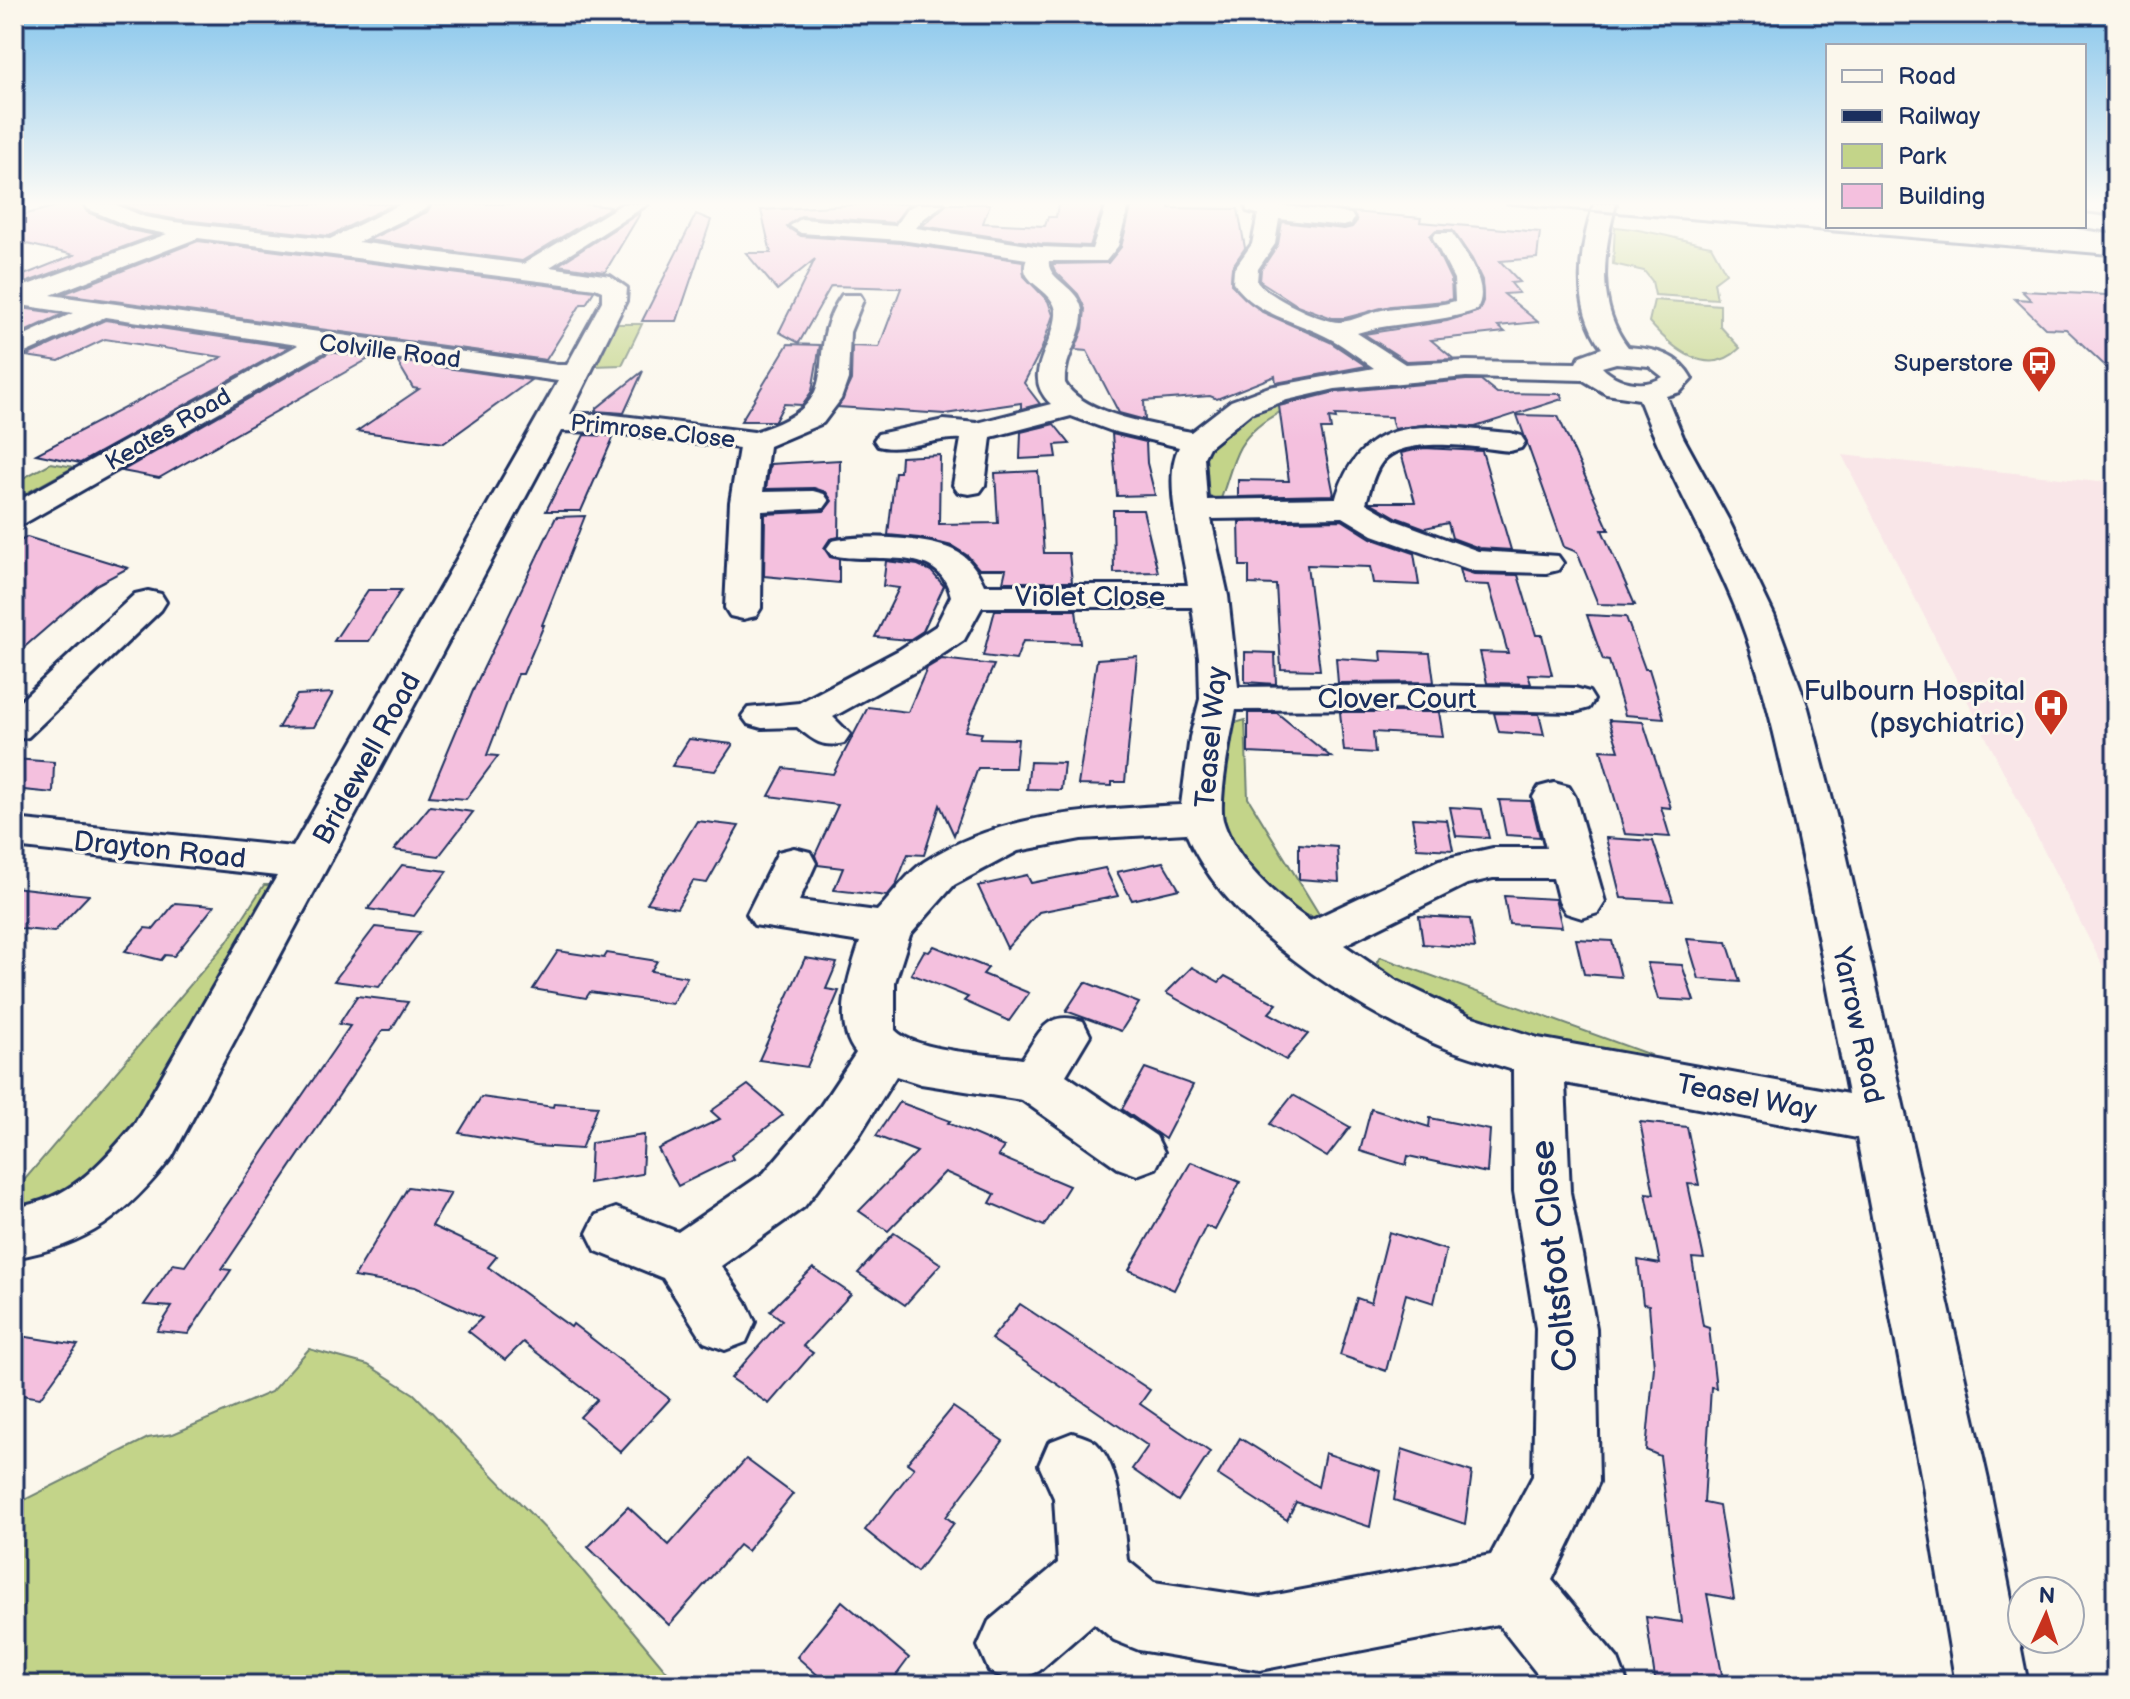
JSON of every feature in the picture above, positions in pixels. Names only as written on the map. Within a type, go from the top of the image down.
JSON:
[{"type":"street","points":[[17,298],[57,283]]},
{"type":"street","name":"Bridewell Road","points":[[14,1233],[38,1231],[75,1218],[118,1185],[153,1141],[551,422],[614,301],[615,288],[606,283]]},
{"type":"street","points":[[1048,283],[1065,297],[1069,307],[1050,373],[1054,392],[1072,407],[1122,425],[1197,442],[1241,407],[1279,393],[1400,373],[1605,363],[1603,328],[1595,283]]},
{"type":"street","points":[[1246,283],[1253,293],[1274,307],[1336,331],[1400,373]]},
{"type":"street","points":[[1336,331],[1384,317],[1443,313],[1467,305],[1470,298],[1467,283]]},
{"type":"street","name":"Colville Road","points":[[17,298],[322,342],[576,373]]},
{"type":"street","name":"Primrose Close","points":[[551,422],[606,423],[755,441],[781,433],[813,417],[827,399],[834,379],[837,332],[852,300]]},
{"type":"street","points":[[14,350],[98,311]]},
{"type":"street","name":"Keates Road","points":[[14,516],[322,342]]},
{"type":"street","name":"Yarrow Road","points":[[1605,363],[1661,362],[1678,375],[1669,387],[1649,390],[1668,437],[1712,519],[1756,615],[1788,708],[1823,849],[1955,1480],[1992,1685]]},
{"type":"street","points":[[889,440],[944,429],[977,432],[1072,407]]},
{"type":"street","points":[[969,485],[977,432]]},
{"type":"street","points":[[1349,507],[1368,460],[1381,447],[1408,439],[1511,442]]},
{"type":"street","name":"Primrose Close","points":[[743,608],[746,502],[755,441]]},
{"type":"street","name":"Teasel Way","points":[[1197,442],[1189,457],[1187,472],[1210,596],[1218,657],[1219,699],[1210,737],[1201,818],[1219,860],[1275,920],[1378,993],[1452,1030],[1538,1058],[1879,1121]]},
{"type":"street","points":[[746,502],[813,501]]},
{"type":"street","points":[[1194,510],[1349,507],[1385,528],[1474,561],[1544,561]]},
{"type":"street","points":[[762,716],[818,724],[951,632],[969,596],[965,578],[947,560],[907,551],[844,548]]},
{"type":"street","name":"Violet Close","points":[[969,596],[1210,596]]},
{"type":"street","points":[[14,728],[148,602]]},
{"type":"street","name":"Clover Court","points":[[1219,699],[1425,697],[1575,700]]},
{"type":"street","points":[[1305,944],[1455,871],[1493,863],[1576,883],[1554,797]]},
{"type":"street","points":[[1137,1152],[1035,1081],[921,1064],[884,1051],[870,1035],[871,982],[888,929],[938,874],[1006,839],[1081,825],[1201,818]]},
{"type":"street","name":"Drayton Road","points":[[14,833],[307,864]]},
{"type":"street","points":[[794,863],[770,914],[888,929]]},
{"type":"street","points":[[1035,1081],[1065,1035]]},
{"type":"street","points":[[684,1260],[784,1190],[839,1122],[884,1051]]},
{"type":"street","name":"Coltsfoot Close","points":[[1512,1586],[1566,1482],[1566,1328],[1542,1192],[1538,1058]]},
{"type":"street","points":[[616,1233],[684,1260],[725,1322]]},
{"type":"street","points":[[1072,1465],[1087,1492],[1094,1578],[1139,1615],[1260,1634],[1512,1586],[1592,1685]]},
{"type":"street","points":[[1014,1646],[1094,1578]]},
{"type":"shaded area","name":"Fulbourn Hospital (psychiatric)","points":[[1842,455],[2099,482],[2116,477],[2116,992]]},
{"type":"green space","points":[[1652,283],[1714,283],[1717,299],[1655,295]]},
{"type":"green space","points":[[1654,300],[1720,305],[1720,326],[1740,348],[1716,361],[1691,357],[1668,342],[1649,322]]},
{"type":"green space","points":[[616,324],[642,324],[622,365],[594,366]]},
{"type":"green space","points":[[1387,384],[1326,396],[1286,409],[1252,431],[1240,447],[1220,501],[1200,486],[1201,461],[1212,440],[1230,423],[1254,410],[1309,393]]},
{"type":"green space","points":[[51,463],[74,467],[14,500],[14,483]]},
{"type":"green space","points":[[1245,720],[1248,798],[1322,919],[1292,912],[1235,856],[1221,816],[1216,778],[1232,724]]},
{"type":"green space","points":[[264,885],[278,885],[119,1160],[48,1200],[14,1208],[14,1192],[227,942]]},
{"type":"green space","points":[[1380,957],[1651,1055],[1655,1063],[1504,1036],[1380,972],[1377,962]]},
{"type":"green space","points":[[309,1349],[368,1365],[414,1394],[563,1547],[678,1685],[14,1685],[14,1505],[148,1438],[173,1434],[271,1392]]},
{"type":"building","points":[[90,283],[533,283],[594,291],[586,304],[581,304],[546,360],[63,294]]},
{"type":"building","points":[[661,283],[690,283],[677,321],[642,321]]},
{"type":"building","points":[[771,283],[785,283],[777,290]]},
{"type":"building","points":[[803,283],[1031,283],[1048,301],[1053,315],[1042,348],[1024,383],[1040,404],[1021,409],[1021,403],[945,414],[838,407],[851,380],[852,346],[879,347],[901,288],[831,286],[799,343],[779,332]]},
{"type":"building","points":[[1067,283],[1231,283],[1262,312],[1330,342],[1366,366],[1276,383],[1275,376],[1217,399],[1210,396],[1144,401],[1145,420],[1119,413],[1087,351],[1075,350],[1083,329],[1085,309],[1078,294]]},
{"type":"building","points":[[1264,283],[1451,283],[1452,299],[1391,306],[1345,318],[1332,318],[1297,305]]},
{"type":"building","points":[[1482,283],[1511,283],[1519,293],[1504,294],[1538,322],[1498,326],[1505,332],[1431,340],[1454,359],[1406,361],[1364,334],[1447,321],[1479,311],[1483,301]]},
{"type":"building","points":[[2022,291],[2107,295],[2116,302],[2116,376],[2066,329],[2045,328],[2015,299],[2031,300]]},
{"type":"building","points":[[14,307],[63,314],[14,337]]},
{"type":"building","points":[[105,320],[289,347],[80,463],[36,454],[222,357],[105,339],[59,361],[26,356]]},
{"type":"building","points":[[788,344],[820,345],[812,391],[802,405],[784,404],[775,421],[741,421]]},
{"type":"building","points":[[330,352],[370,358],[159,478],[122,471]]},
{"type":"building","points":[[397,361],[531,380],[444,443],[357,431],[419,389],[413,388]]},
{"type":"building","points":[[643,371],[624,413],[595,411],[597,408]]},
{"type":"building","points":[[1481,380],[1497,393],[1561,394],[1562,399],[1475,427],[1429,424],[1394,429],[1391,417],[1335,415],[1336,419],[1329,418],[1331,429],[1321,429],[1334,495],[1238,497],[1238,480],[1289,481],[1279,406],[1335,392]]},
{"type":"building","points":[[1517,415],[1558,416],[1609,530],[1602,530],[1635,605],[1598,604],[1577,552],[1564,547]]},
{"type":"building","points":[[1054,424],[1070,444],[1055,445],[1057,457],[1020,459],[1021,432]]},
{"type":"building","points":[[1112,434],[1146,442],[1147,463],[1155,495],[1117,496]]},
{"type":"building","points":[[584,435],[614,436],[581,511],[546,511]]},
{"type":"building","points":[[1424,448],[1482,451],[1511,550],[1479,548],[1452,538],[1448,523],[1425,528],[1398,518],[1370,502],[1415,502],[1401,453]]},
{"type":"building","points":[[940,455],[939,524],[998,523],[995,473],[1038,471],[1044,553],[1069,553],[1072,582],[1003,582],[1006,569],[979,569],[968,556],[952,546],[888,535],[895,472],[900,472],[901,457]]},
{"type":"building","points":[[840,460],[839,537],[830,539],[824,548],[830,557],[839,559],[839,583],[764,576],[765,514],[824,511],[832,501],[826,492],[814,488],[766,489],[770,464]]},
{"type":"building","points":[[1113,510],[1143,510],[1158,572],[1114,573]]},
{"type":"building","points":[[585,516],[544,625],[523,674],[518,674],[487,755],[498,756],[466,799],[429,796],[475,686],[556,517]]},
{"type":"building","points":[[1342,520],[1371,538],[1414,553],[1419,585],[1373,583],[1370,567],[1307,565],[1320,670],[1281,669],[1276,585],[1249,584],[1249,566],[1240,566],[1239,522]]},
{"type":"building","points":[[27,537],[128,568],[96,585],[14,656],[14,545]]},
{"type":"building","points":[[886,561],[918,565],[931,571],[944,586],[923,631],[909,640],[875,637],[899,588],[883,586]]},
{"type":"building","points":[[1459,569],[1474,574],[1518,575],[1536,635],[1542,635],[1552,675],[1528,674],[1531,684],[1487,683],[1480,652],[1508,653],[1489,585],[1463,584]]},
{"type":"building","points":[[368,590],[401,590],[369,641],[334,641]]},
{"type":"building","points":[[995,610],[1076,610],[1080,643],[1023,641],[1016,660],[983,656]]},
{"type":"building","points":[[1587,615],[1626,617],[1645,669],[1649,669],[1664,718],[1625,715],[1609,661],[1603,660]]},
{"type":"building","points":[[1381,651],[1430,653],[1434,682],[1338,683],[1336,658],[1382,661]]},
{"type":"building","points":[[1245,652],[1275,653],[1276,684],[1245,682]]},
{"type":"building","points":[[1137,656],[1125,782],[1112,782],[1112,786],[1078,785],[1097,659]]},
{"type":"building","points":[[942,659],[994,665],[965,731],[982,733],[980,738],[1018,739],[1015,768],[978,768],[954,835],[940,805],[924,855],[908,854],[896,885],[887,896],[834,890],[843,868],[818,865],[815,855],[838,805],[769,796],[784,768],[833,774],[868,707],[908,712],[927,668]]},
{"type":"building","points":[[333,693],[314,727],[278,728],[297,695]]},
{"type":"building","points":[[1340,712],[1439,712],[1443,736],[1373,732],[1375,753],[1344,751]]},
{"type":"building","points":[[1248,713],[1277,713],[1331,757],[1248,753]]},
{"type":"building","points":[[1494,713],[1539,714],[1544,735],[1499,732]]},
{"type":"building","points":[[1609,720],[1643,722],[1671,808],[1661,807],[1670,837],[1625,834],[1601,750],[1619,751]]},
{"type":"building","points":[[689,739],[733,744],[715,771],[672,766]]},
{"type":"building","points":[[14,759],[54,762],[53,793],[14,789]]},
{"type":"building","points":[[1030,762],[1064,763],[1061,790],[1027,789]]},
{"type":"building","points":[[1499,800],[1531,801],[1540,837],[1506,835]]},
{"type":"building","points":[[430,806],[473,812],[439,856],[394,850]]},
{"type":"building","points":[[1450,807],[1482,809],[1489,838],[1456,836]]},
{"type":"building","points":[[1412,818],[1447,820],[1453,850],[1417,848]]},
{"type":"building","points":[[697,821],[739,826],[707,883],[693,881],[677,908],[647,903]]},
{"type":"building","points":[[1606,838],[1653,841],[1673,901],[1621,898]]},
{"type":"building","points":[[1299,844],[1337,847],[1339,882],[1299,879]]},
{"type":"building","points":[[1163,862],[1179,889],[1132,900],[1117,872]]},
{"type":"building","points":[[402,865],[447,871],[414,916],[368,909]]},
{"type":"building","points":[[1105,868],[1118,896],[1039,912],[1007,948],[978,886],[1027,875],[1031,883]]},
{"type":"building","points":[[14,887],[89,895],[54,932],[14,928]]},
{"type":"building","points":[[1504,896],[1555,899],[1562,927],[1509,924]]},
{"type":"building","points":[[175,903],[214,906],[174,956],[165,955],[161,960],[125,951],[145,928],[154,929]]},
{"type":"building","points":[[1419,916],[1470,919],[1475,948],[1423,944]]},
{"type":"building","points":[[375,927],[420,932],[379,987],[334,981]]},
{"type":"building","points":[[1576,939],[1612,941],[1621,977],[1584,974]]},
{"type":"building","points":[[1687,939],[1727,942],[1740,982],[1699,979]]},
{"type":"building","points":[[934,946],[988,968],[983,974],[1029,993],[1009,1021],[964,1001],[968,997],[911,974],[924,951],[929,952]]},
{"type":"building","points":[[558,951],[604,958],[607,953],[657,961],[651,971],[687,977],[672,1004],[590,992],[586,998],[533,989]]},
{"type":"building","points":[[805,958],[837,963],[826,989],[839,991],[807,1067],[759,1060]]},
{"type":"building","points":[[1647,963],[1682,965],[1694,1001],[1658,999]]},
{"type":"building","points":[[1192,967],[1219,982],[1225,976],[1277,1004],[1269,1013],[1308,1034],[1286,1060],[1166,993]]},
{"type":"building","points":[[1085,982],[1139,1003],[1121,1031],[1066,1011]]},
{"type":"building","points":[[357,996],[408,1002],[391,1030],[383,1030],[222,1269],[231,1270],[188,1334],[157,1331],[172,1307],[144,1305],[173,1264],[185,1266],[350,1026],[339,1024]]},
{"type":"building","points":[[1145,1068],[1193,1085],[1165,1139],[1122,1109]]},
{"type":"building","points":[[748,1085],[783,1115],[731,1155],[733,1159],[678,1186],[658,1149],[720,1119],[711,1111]]},
{"type":"building","points":[[1293,1095],[1350,1127],[1327,1157],[1270,1124]]},
{"type":"building","points":[[481,1097],[553,1107],[554,1103],[598,1106],[581,1149],[536,1146],[459,1133]]},
{"type":"building","points":[[899,1102],[950,1121],[948,1123],[1004,1147],[998,1156],[1069,1186],[1044,1226],[990,1203],[995,1194],[945,1172],[888,1231],[859,1211],[917,1152],[876,1136]]},
{"type":"building","points":[[1371,1109],[1429,1127],[1430,1118],[1490,1130],[1487,1173],[1408,1156],[1406,1165],[1360,1151]]},
{"type":"building","points":[[1640,1122],[1687,1127],[1699,1185],[1688,1184],[1704,1259],[1692,1258],[1703,1326],[1709,1328],[1716,1388],[1711,1387],[1704,1503],[1719,1506],[1734,1599],[1707,1594],[1724,1685],[1656,1685],[1646,1617],[1681,1622],[1660,1456],[1646,1450],[1654,1367],[1649,1305],[1643,1304],[1638,1260],[1660,1264],[1646,1193],[1654,1194]]},
{"type":"building","points":[[644,1135],[642,1174],[589,1183],[591,1143]]},
{"type":"building","points":[[1191,1162],[1240,1182],[1215,1230],[1206,1226],[1174,1290],[1129,1270]]},
{"type":"building","points":[[408,1187],[451,1193],[432,1226],[497,1256],[488,1267],[571,1327],[573,1324],[670,1399],[621,1452],[580,1417],[597,1399],[523,1342],[505,1360],[468,1331],[482,1318],[415,1287],[354,1277]]},
{"type":"building","points":[[1389,1232],[1446,1250],[1434,1303],[1406,1294],[1386,1371],[1340,1355],[1357,1298],[1371,1303]]},
{"type":"building","points":[[894,1233],[941,1264],[905,1305],[858,1273]]},
{"type":"building","points":[[813,1268],[851,1294],[803,1346],[813,1353],[769,1404],[731,1378],[782,1320],[770,1311]]},
{"type":"building","points":[[1020,1304],[1150,1390],[1140,1404],[1210,1452],[1178,1501],[1132,1469],[1148,1446],[991,1339]]},
{"type":"building","points":[[14,1335],[78,1345],[40,1398],[14,1394]]},
{"type":"building","points":[[953,1407],[1003,1441],[946,1517],[954,1523],[917,1572],[865,1530],[914,1468],[907,1463]]},
{"type":"building","points":[[1240,1438],[1318,1487],[1325,1453],[1380,1471],[1370,1527],[1296,1502],[1287,1520],[1218,1475]]},
{"type":"building","points":[[1402,1449],[1472,1472],[1465,1524],[1394,1500]]},
{"type":"building","points":[[746,1459],[793,1494],[747,1551],[739,1545],[669,1625],[588,1547],[628,1507],[669,1545]]},
{"type":"building","points":[[842,1601],[909,1658],[889,1685],[829,1685],[797,1657]]},
{"type":"place","name":"Superstore","points":[[2039,394]]},
{"type":"place","name":"Fulbourn Hospital (psychiatric)","points":[[2051,737]]}]
